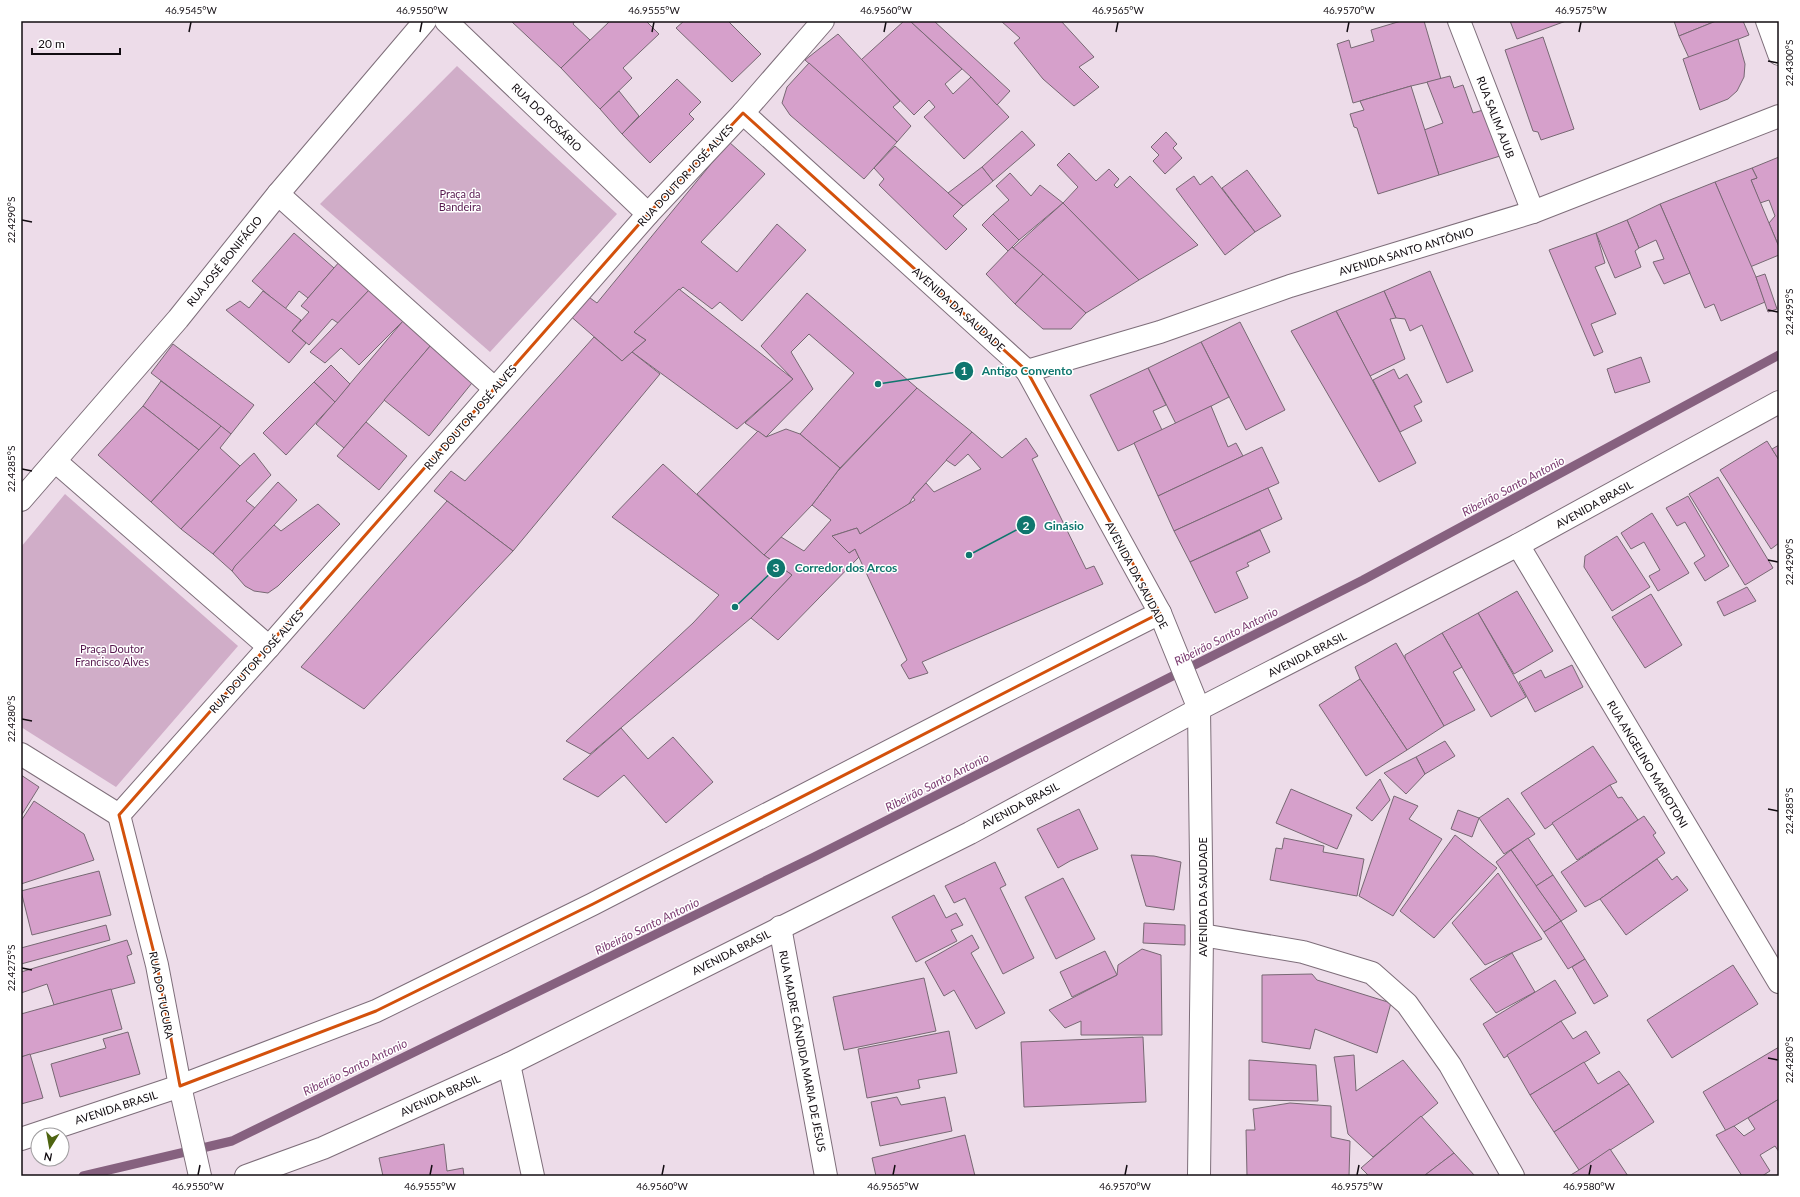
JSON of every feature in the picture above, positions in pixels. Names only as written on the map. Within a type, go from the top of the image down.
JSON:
[{"type":"street","name":"RUA JOSÉ BONIFÁCIO","points":[[21,500],[178,319],[278,194],[425,21]]},
{"type":"street","name":"RUA DO ROSÁRIO","points":[[446,21],[648,214]]},
{"type":"street","name":"RUA DOUTOR JOSÉ ALVES","points":[[119,815],[269,647],[494,388],[648,214],[743,113],[823,21]]},
{"type":"street","name":"RUA SALIM AJUB","points":[[1459,21],[1533,212]]},
{"type":"street","points":[[1767,21],[1779,54]]},
{"type":"street","name":"AVENIDA DA SAUDADE","points":[[743,113],[1027,371],[1160,613],[1199,709],[1202,935],[1199,1176]]},
{"type":"street","name":"AVENIDA SANTO ANTÔNIO","points":[[1027,371],[1160,332],[1290,286],[1533,212],[1779,116]]},
{"type":"street","points":[[278,194],[494,388]]},
{"type":"street","name":"AVENIDA BRASIL","points":[[246,1176],[323,1148],[509,1064],[970,833],[1199,709],[1518,545],[1779,402]]},
{"type":"street","points":[[55,461],[269,647]]},
{"type":"street","name":"RUA ANGELINO MARIOTONI","points":[[1518,545],[1779,982]]},
{"type":"street","name":"AVENIDA BRASIL","points":[[21,1139],[180,1086],[376,1011],[600,901],[987,700],[1160,613]]},
{"type":"street","points":[[21,754],[119,815]]},
{"type":"street","name":"RUA DO TUCURA","points":[[119,815],[157,965],[199,1175]]},
{"type":"street","name":"RUA MADRE CÃNDIDA MARIA DE JESUS","points":[[780,927],[826,1176]]},
{"type":"street","points":[[1202,935],[1303,952],[1372,973],[1407,1004],[1450,1065],[1513,1176]]},
{"type":"street","points":[[509,1064],[533,1176]]},
{"type":"highlighted area","points":[[743,113],[1027,371],[1160,613],[593,904],[376,1011],[180,1086],[157,965],[119,815],[648,214]]},
{"type":"green space","name":"Praça da Bandeira","points":[[457,66],[617,214],[490,352],[320,204]]},
{"type":"green space","name":"Praça Doutor Francisco Alves","points":[[65,494],[238,646],[116,787],[21,727],[21,547]]},
{"type":"building","points":[[511,21],[575,21],[573,24],[590,40],[561,68]]},
{"type":"building","points":[[610,21],[646,21],[659,34],[623,68],[632,78],[600,109],[561,68]]},
{"type":"building","points":[[684,21],[728,21],[761,54],[732,82],[676,28]]},
{"type":"building","points":[[904,21],[910,21],[962,69],[945,84],[953,94],[971,77],[1009,117],[964,159],[924,117],[935,107],[929,100],[914,115],[861,60]]},
{"type":"building","points":[[910,21],[934,21],[1010,91],[997,105],[971,77]]},
{"type":"building","points":[[1001,21],[1061,21],[1094,57],[1079,67],[1099,87],[1074,106],[1043,79],[1014,43],[1020,38]]},
{"type":"building","points":[[1401,21],[1424,21],[1441,79],[1353,103],[1337,44],[1349,40],[1351,48],[1374,41],[1371,30]]},
{"type":"building","points":[[1510,21],[1566,21],[1517,39]]},
{"type":"building","points":[[1674,21],[1716,21],[1679,36]]},
{"type":"building","points":[[1716,21],[1743,21],[1749,35],[1689,58],[1679,36]]},
{"type":"building","points":[[838,34],[900,101],[893,107],[911,126],[897,142],[805,60]]},
{"type":"building","points":[[1543,37],[1574,129],[1541,140],[1538,132],[1533,131],[1505,50]]},
{"type":"building","points":[[1738,39],[1745,64],[1744,77],[1737,91],[1728,99],[1700,110],[1683,59]]},
{"type":"building","points":[[809,63],[897,142],[864,179],[790,115],[782,103],[787,87]]},
{"type":"building","points":[[1450,76],[1454,88],[1463,85],[1473,113],[1483,110],[1500,156],[1439,175],[1424,130],[1443,123],[1427,82]]},
{"type":"building","points":[[677,79],[701,102],[689,114],[694,119],[650,163],[622,134]]},
{"type":"building","points":[[1411,86],[1439,175],[1378,194],[1357,128],[1354,127],[1350,114],[1364,110],[1360,101]]},
{"type":"building","points":[[619,91],[639,116],[622,134],[600,109]]},
{"type":"building","points":[[1022,131],[1035,145],[993,181],[982,167]]},
{"type":"building","points":[[1166,132],[1177,144],[1173,148],[1182,158],[1165,174],[1153,161],[1159,155],[1151,147]]},
{"type":"building","points":[[729,142],[765,174],[701,242],[737,272],[777,224],[806,250],[742,321],[720,302],[712,309],[683,287],[634,332],[646,340],[622,361],[568,314],[586,295],[597,303]]},
{"type":"building","points":[[895,146],[963,206],[953,216],[967,229],[946,250],[879,185],[884,179],[874,168]]},
{"type":"building","points":[[1069,153],[1096,181],[1109,169],[1119,179],[1114,185],[1117,188],[1130,176],[1198,245],[1139,280],[1063,203],[1078,187],[1057,165]]},
{"type":"building","points":[[1779,157],[1779,247],[1769,223],[1775,216],[1769,200],[1760,203],[1751,180],[1757,178],[1752,168]]},
{"type":"building","points":[[982,167],[993,181],[963,206],[948,193]]},
{"type":"building","points":[[1752,168],[1757,178],[1751,180],[1779,247],[1779,255],[1750,267],[1715,182]]},
{"type":"building","points":[[1247,170],[1281,216],[1255,232],[1222,188]]},
{"type":"building","points":[[1010,173],[1031,196],[1040,185],[1063,203],[1019,240],[993,214],[1009,200],[996,186]]},
{"type":"building","points":[[1194,176],[1200,185],[1212,176],[1255,232],[1225,255],[1176,189]]},
{"type":"building","points":[[1715,182],[1756,277],[1765,302],[1721,321],[1714,304],[1705,308],[1660,204]]},
{"type":"building","points":[[1063,203],[1139,280],[1086,313],[1013,248]]},
{"type":"building","points":[[1660,204],[1690,273],[1664,284],[1653,262],[1664,259],[1656,240],[1639,248],[1627,220]]},
{"type":"building","points":[[993,214],[1019,240],[1008,251],[982,225]]},
{"type":"building","points":[[1627,220],[1639,248],[1635,251],[1641,267],[1615,278],[1596,233]]},
{"type":"building","points":[[294,233],[334,268],[308,298],[299,291],[285,309],[252,281]]},
{"type":"building","points":[[1596,233],[1605,263],[1595,267],[1616,314],[1591,324],[1603,352],[1594,356],[1549,250]]},
{"type":"building","points":[[1012,247],[1043,274],[1015,304],[986,274]]},
{"type":"building","points":[[340,261],[371,288],[338,323],[332,319],[309,345],[292,331],[309,312],[301,306]]},
{"type":"building","points":[[1430,271],[1473,371],[1447,383],[1422,325],[1410,331],[1405,319],[1396,318],[1384,291]]},
{"type":"building","points":[[1043,274],[1086,313],[1071,329],[1043,329],[1015,304]]},
{"type":"building","points":[[1765,274],[1777,309],[1768,312],[1756,277]]},
{"type":"building","points":[[371,288],[403,321],[359,365],[341,348],[325,363],[310,352]]},
{"type":"building","points":[[679,289],[793,379],[737,429],[632,352],[646,340],[634,332]]},
{"type":"building","points":[[263,291],[301,320],[292,331],[306,343],[289,363],[226,310],[240,301],[249,308]]},
{"type":"building","points":[[1384,291],[1396,318],[1390,319],[1405,359],[1370,376],[1336,311]]},
{"type":"building","points":[[807,293],[917,388],[840,468],[800,434],[854,373],[809,334],[791,352],[813,389],[766,437],[745,423],[793,379],[761,346]]},
{"type":"building","points":[[1336,311],[1416,463],[1379,482],[1291,331]]},
{"type":"building","points":[[403,321],[431,345],[344,448],[316,424]]},
{"type":"building","points":[[1240,322],[1285,410],[1246,430],[1201,342]]},
{"type":"building","points":[[594,337],[622,361],[632,352],[660,374],[513,551],[434,491],[451,471],[465,481]]},
{"type":"building","points":[[1201,342],[1229,397],[1176,424],[1148,368]]},
{"type":"building","points":[[173,344],[254,405],[231,434],[151,373]]},
{"type":"building","points":[[431,345],[476,378],[429,436],[384,400]]},
{"type":"building","points":[[1641,357],[1650,382],[1615,393],[1607,369]]},
{"type":"building","points":[[331,365],[350,384],[335,402],[314,382]]},
{"type":"building","points":[[1148,368],[1166,405],[1153,411],[1162,430],[1118,451],[1090,395]]},
{"type":"building","points":[[1394,369],[1399,379],[1407,374],[1422,402],[1414,406],[1422,421],[1400,432],[1373,380]]},
{"type":"building","points":[[161,381],[221,426],[199,450],[143,406]]},
{"type":"building","points":[[314,382],[335,402],[286,455],[263,433]]},
{"type":"building","points":[[917,388],[972,432],[913,497],[909,504],[860,534],[857,528],[832,536],[849,553],[855,549],[859,557],[778,640],[751,618],[792,575],[764,555],[781,537],[804,551],[831,520],[812,505],[837,472]]},
{"type":"building","points":[[143,406],[199,450],[151,502],[98,455]]},
{"type":"building","points":[[1211,406],[1228,447],[1236,443],[1243,456],[1158,496],[1134,443]]},
{"type":"building","points":[[366,422],[407,456],[379,490],[337,456]]},
{"type":"building","points":[[221,426],[231,434],[220,448],[240,466],[181,529],[151,502]]},
{"type":"building","points":[[786,429],[800,434],[840,468],[812,505],[764,555],[697,494],[758,431],[766,437]]},
{"type":"building","points":[[972,432],[1002,458],[1026,438],[1038,456],[1032,459],[1086,569],[1094,566],[1103,584],[922,662],[928,673],[909,679],[901,665],[907,660],[855,549],[849,553],[832,536],[857,528],[860,534],[915,500],[913,497],[926,483],[934,492],[981,469],[968,454],[955,466],[946,460]]},
{"type":"building","points":[[1767,441],[1779,460],[1779,543],[1771,549],[1720,470]]},
{"type":"building","points":[[1779,445],[1779,460],[1772,449]]},
{"type":"building","points":[[1262,447],[1279,483],[1174,531],[1158,496]]},
{"type":"building","points":[[254,453],[271,475],[246,501],[255,508],[213,554],[181,529]]},
{"type":"building","points":[[663,464],[764,555],[792,575],[751,618],[590,754],[566,741],[693,623],[719,595],[612,517]]},
{"type":"building","points":[[1718,477],[1773,568],[1745,585],[1689,494]]},
{"type":"building","points":[[278,482],[297,500],[232,571],[213,554]]},
{"type":"building","points":[[1268,488],[1282,519],[1190,562],[1174,531]]},
{"type":"building","points":[[1688,496],[1729,566],[1705,581],[1694,563],[1705,556],[1685,522],[1677,526],[1666,508]]},
{"type":"building","points":[[447,501],[513,551],[364,709],[301,667]]},
{"type":"building","points":[[318,504],[340,524],[278,586],[268,593],[254,591],[245,586],[232,571],[235,566],[274,525],[281,531]]},
{"type":"building","points":[[1652,513],[1689,573],[1658,591],[1649,576],[1660,570],[1644,542],[1631,549],[1621,533]]},
{"type":"building","points":[[1260,530],[1270,552],[1247,563],[1249,566],[1236,572],[1248,598],[1215,613],[1190,562]]},
{"type":"building","points":[[1617,536],[1650,587],[1612,611],[1584,567],[1585,556]]},
{"type":"building","points":[[1747,587],[1756,601],[1724,616],[1717,602]]},
{"type":"building","points":[[1517,591],[1553,651],[1514,674],[1478,613]]},
{"type":"building","points":[[1651,594],[1682,645],[1645,668],[1612,617]]},
{"type":"building","points":[[1478,613],[1526,697],[1491,717],[1442,633]]},
{"type":"building","points":[[1442,633],[1462,667],[1453,672],[1475,710],[1444,726],[1405,659],[1405,655]]},
{"type":"building","points":[[1396,643],[1444,726],[1407,750],[1360,679],[1355,667]]},
{"type":"building","points":[[1572,665],[1583,687],[1535,712],[1519,682],[1541,670],[1545,678]]},
{"type":"building","points":[[1360,679],[1407,750],[1366,776],[1319,705]]},
{"type":"building","points":[[621,728],[648,759],[673,737],[713,782],[666,823],[624,775],[598,797],[563,779]]},
{"type":"building","points":[[1445,741],[1455,756],[1425,774],[1416,757]]},
{"type":"building","points":[[1593,746],[1617,782],[1610,785],[1545,829],[1521,793]]},
{"type":"building","points":[[1416,757],[1425,774],[1406,794],[1384,773]]},
{"type":"building","points":[[21,775],[39,787],[21,816]]},
{"type":"building","points":[[1380,779],[1390,800],[1372,821],[1356,808]]},
{"type":"building","points":[[1610,785],[1618,798],[1622,797],[1638,820],[1577,860],[1552,823]]},
{"type":"building","points":[[1291,789],[1352,815],[1337,849],[1276,823]]},
{"type":"building","points":[[1394,796],[1418,806],[1409,819],[1442,839],[1393,916],[1359,896]]},
{"type":"building","points":[[1508,798],[1535,834],[1504,854],[1479,818]]},
{"type":"building","points":[[34,801],[84,834],[94,860],[21,884],[21,821]]},
{"type":"building","points":[[1079,809],[1098,849],[1058,868],[1037,829]]},
{"type":"building","points":[[1458,810],[1479,818],[1472,837],[1451,829]]},
{"type":"building","points":[[1644,816],[1656,833],[1653,835],[1665,853],[1600,899],[1585,907],[1561,872]]},
{"type":"building","points":[[1455,835],[1497,868],[1434,938],[1400,911]]},
{"type":"building","points":[[1284,838],[1324,846],[1323,852],[1364,859],[1357,896],[1270,880],[1276,848],[1282,849]]},
{"type":"building","points":[[1528,838],[1553,875],[1536,886],[1511,850]]},
{"type":"building","points":[[1511,850],[1561,921],[1544,932],[1496,862]]},
{"type":"building","points":[[1131,855],[1154,856],[1181,862],[1174,910],[1146,906]]},
{"type":"building","points":[[1657,859],[1672,880],[1677,876],[1688,890],[1626,935],[1600,899]]},
{"type":"building","points":[[995,862],[1006,885],[1000,888],[1034,958],[1003,974],[965,898],[954,903],[945,886]]},
{"type":"building","points":[[99,871],[111,915],[32,935],[21,891]]},
{"type":"building","points":[[1498,873],[1542,939],[1485,965],[1452,923]]},
{"type":"building","points":[[1553,875],[1577,911],[1561,921],[1536,886]]},
{"type":"building","points":[[1063,878],[1095,939],[1056,959],[1025,897]]},
{"type":"building","points":[[934,895],[946,918],[956,913],[963,925],[951,930],[957,941],[916,962],[892,917]]},
{"type":"building","points":[[1561,921],[1585,959],[1568,969],[1544,932]]},
{"type":"building","points":[[1144,923],[1185,925],[1185,945],[1143,943]]},
{"type":"building","points":[[106,925],[110,940],[21,964],[21,948]]},
{"type":"building","points":[[972,935],[979,948],[971,953],[1005,1013],[976,1029],[954,990],[944,996],[925,962]]},
{"type":"building","points":[[127,940],[132,954],[127,956],[135,983],[54,1005],[47,984],[21,993],[21,972]]},
{"type":"building","points":[[1142,949],[1161,955],[1162,1035],[1081,1035],[1081,1021],[1065,1028],[1049,1010],[1117,975],[1118,965]]},
{"type":"building","points":[[1105,951],[1117,975],[1072,997],[1060,972]]},
{"type":"building","points":[[1512,953],[1535,992],[1496,1013],[1470,979]]},
{"type":"building","points":[[1585,959],[1608,996],[1594,1004],[1572,967]]},
{"type":"building","points":[[1733,965],[1758,1004],[1672,1058],[1647,1020]]},
{"type":"building","points":[[1312,974],[1317,980],[1391,1003],[1377,1053],[1315,1029],[1310,1049],[1262,1042],[1262,975]]},
{"type":"building","points":[[924,978],[936,1031],[844,1050],[833,997]]},
{"type":"building","points":[[1555,980],[1576,1013],[1504,1058],[1483,1024]]},
{"type":"building","points":[[111,989],[122,1029],[21,1057],[21,1014]]},
{"type":"building","points":[[1561,1021],[1573,1039],[1586,1031],[1600,1053],[1530,1095],[1507,1055]]},
{"type":"building","points":[[949,1031],[957,1073],[918,1080],[920,1088],[867,1098],[858,1049]]},
{"type":"building","points":[[128,1032],[140,1074],[60,1097],[51,1064],[106,1048],[103,1039]]},
{"type":"building","points":[[1143,1037],[1146,1102],[1024,1107],[1021,1042]]},
{"type":"building","points":[[1779,1047],[1779,1099],[1726,1131],[1703,1092]]},
{"type":"building","points":[[30,1054],[43,1098],[21,1104],[21,1057]]},
{"type":"building","points":[[1354,1055],[1356,1091],[1403,1060],[1438,1103],[1373,1157],[1348,1134],[1334,1057]]},
{"type":"building","points":[[1249,1060],[1316,1065],[1318,1101],[1249,1100]]},
{"type":"building","points":[[1584,1062],[1598,1084],[1619,1071],[1629,1084],[1554,1132],[1530,1095]]},
{"type":"building","points":[[1629,1084],[1654,1122],[1579,1170],[1554,1132]]},
{"type":"building","points":[[897,1097],[901,1105],[945,1097],[952,1131],[880,1146],[871,1102]]},
{"type":"building","points":[[1779,1099],[1779,1152],[1775,1146],[1760,1155],[1770,1171],[1762,1176],[1742,1176],[1716,1135],[1734,1126],[1744,1136],[1755,1129],[1748,1118]]},
{"type":"building","points":[[1290,1103],[1331,1106],[1331,1137],[1350,1141],[1349,1176],[1247,1176],[1246,1130],[1255,1130],[1253,1109]]},
{"type":"building","points":[[1421,1116],[1454,1153],[1424,1176],[1369,1176],[1361,1168]]},
{"type":"building","points":[[965,1135],[975,1176],[876,1176],[872,1158]]},
{"type":"building","points":[[444,1144],[447,1171],[463,1168],[464,1176],[383,1176],[379,1158]]},
{"type":"building","points":[[1610,1149],[1628,1176],[1569,1176],[1579,1170]]},
{"type":"building","points":[[1454,1153],[1475,1176],[1425,1175]]},
{"type":"waterway","name":"Ribeirão Santo Antonio","points":[[83,1176],[232,1141],[814,857],[1363,580],[1779,355]]},
{"type":"place","name":"Antigo Convento","points":[[878,384]]},
{"type":"place","name":"Ginásio","points":[[969,555]]},
{"type":"place","name":"Corredor dos Arcos","points":[[735,607]]}]
